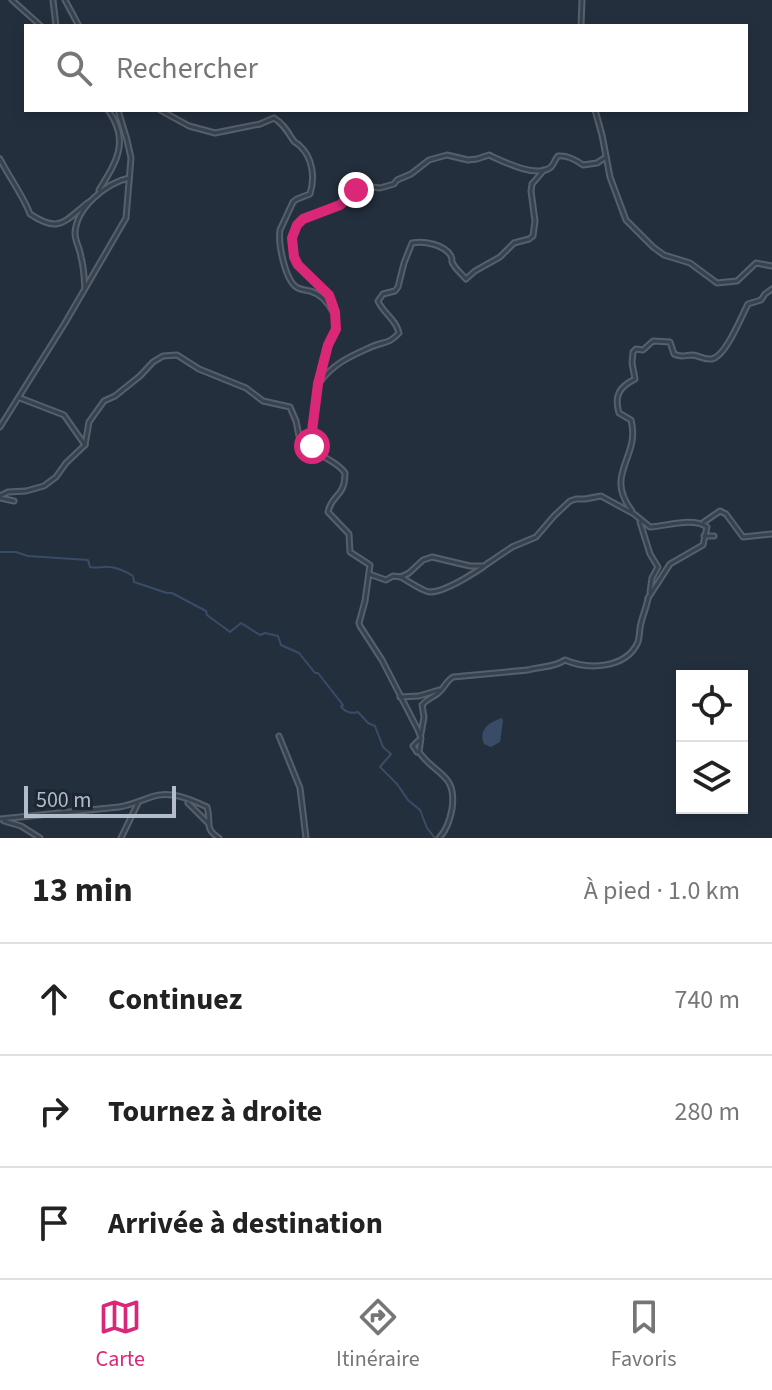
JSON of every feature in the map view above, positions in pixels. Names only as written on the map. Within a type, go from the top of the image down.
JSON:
[{"type":"street","points":[[12,0],[39,24]]},
{"type":"street","points":[[53,0],[56,24]]},
{"type":"street","points":[[65,0],[78,24]]},
{"type":"street","points":[[581,24],[582,0]]},
{"type":"street","points":[[85,288],[75,234],[79,220],[118,155],[120,136],[109,112]]},
{"type":"street","points":[[0,427],[126,218],[129,148],[119,112]]},
{"type":"street","points":[[164,112],[189,126],[215,133],[274,118],[284,126],[309,159],[313,183],[310,194],[293,202],[279,233],[282,255],[290,283],[322,297],[335,315]]},
{"type":"street","points":[[596,112],[623,214],[646,242],[664,255],[690,263],[717,283],[737,281],[756,263],[772,266]]},
{"type":"street","points":[[421,738],[382,660],[359,625],[369,565],[349,550],[349,534],[328,512],[333,499],[343,490],[344,470],[320,456],[311,441],[318,384],[328,345],[336,329],[334,306],[329,295],[298,265],[292,238],[303,219],[340,205],[356,190],[394,184],[429,160],[447,155],[468,160],[489,155],[526,170],[551,167],[560,155],[583,165],[606,157]]},
{"type":"street","points":[[0,159],[30,214],[50,225],[59,224],[92,200]]},
{"type":"street","points":[[318,384],[335,364],[374,345],[385,344],[399,333],[378,301],[383,294],[398,287],[412,243],[430,243],[447,252],[455,268],[466,279],[500,257],[514,243],[533,236],[532,184],[544,170]]},
{"type":"street","points":[[96,195],[111,184],[129,178]]},
{"type":"street","points":[[439,838],[450,819],[453,791],[444,775],[413,746],[421,738],[422,705],[450,678],[458,675],[528,670],[555,666],[565,660],[585,665],[604,665],[614,663],[634,649],[639,640],[640,624],[652,578],[658,567],[647,547],[637,516],[622,497],[620,489],[634,431],[631,420],[619,413],[616,399],[626,384],[635,379],[633,352],[660,340],[670,342],[674,354],[680,357],[716,358],[726,346],[748,304],[761,300],[772,289]]},
{"type":"street","points":[[0,497],[8,492],[44,486],[56,477],[85,445],[89,422],[104,401],[140,376],[159,357],[170,354],[246,388],[263,401],[287,406],[293,412],[300,441],[311,441]]},
{"type":"street","points":[[18,398],[65,416],[85,445]]},
{"type":"street","points":[[369,574],[386,580],[393,576],[401,577],[421,589],[432,591],[453,584],[512,547],[536,537],[574,499],[601,496],[652,527],[703,523],[720,511],[726,514],[743,537],[772,534]]},
{"type":"street","points":[[0,497],[14,501]]},
{"type":"street","points":[[648,598],[670,564],[703,545],[707,528],[703,523]]},
{"type":"street","points":[[704,536],[714,536]]},
{"type":"street","points":[[401,577],[426,558],[484,566]]},
{"type":"street","points":[[400,697],[419,696],[441,689]]},
{"type":"street","points":[[279,736],[300,788],[306,838]]},
{"type":"street","points":[[0,819],[105,809],[176,794],[207,807],[211,833],[219,838]]},
{"type":"street","points":[[184,799],[208,823]]},
{"type":"street","points":[[121,838],[138,803]]},
{"type":"street","points":[[0,819],[21,826],[40,838]]},
{"type":"water","points":[[502,718],[500,742],[491,747],[484,744],[482,735],[486,727]]},
{"type":"waterway","points":[[0,552],[88,560],[90,567],[118,569],[133,576],[134,582],[172,593],[206,611],[230,632],[241,623],[260,635],[278,636],[281,645],[299,653],[318,673],[344,710],[358,712],[375,726],[383,747],[391,754],[380,767],[420,810],[435,838]]},
{"type":"route","points":[[312,446],[318,384],[328,345],[336,329],[335,312],[329,295],[298,265],[292,238],[303,219],[340,205],[356,190]]}]
